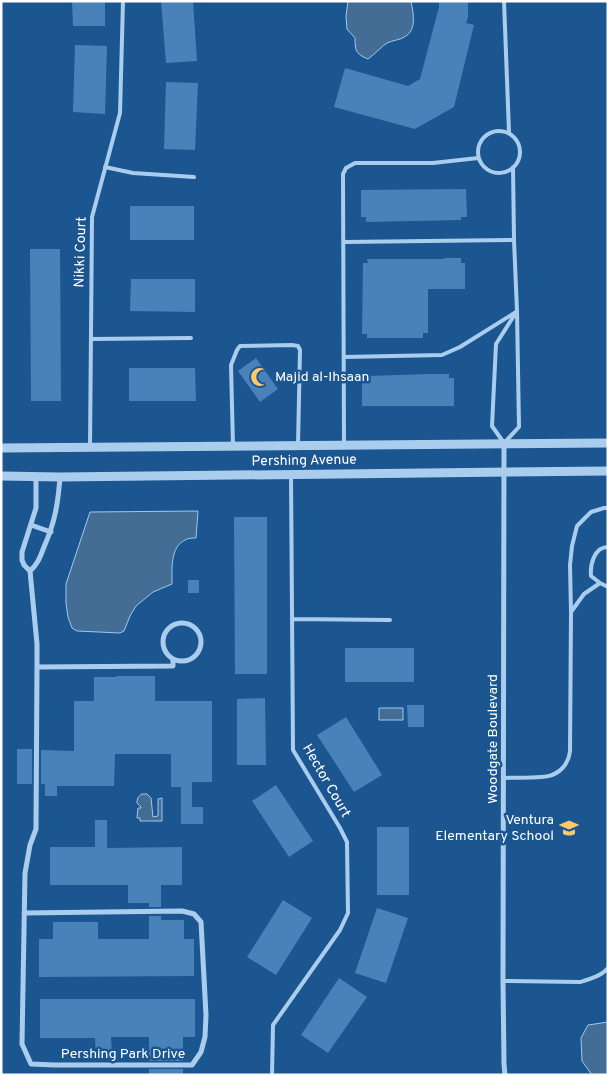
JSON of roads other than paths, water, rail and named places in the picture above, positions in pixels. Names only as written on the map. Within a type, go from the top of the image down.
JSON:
[{"type":"street","name":"Woodgate Boulevard","points":[[504,443],[504,1075]]},
{"type":"street","name":"Pershing Avenue","points":[[1,448],[608,443]]},
{"type":"street","name":"Pershing Avenue","points":[[1,476],[608,471]]},
{"type":"street","name":"Pershing Park Drive","points":[[24,913],[182,911],[194,914],[201,922],[206,1015],[205,1037],[201,1052],[192,1065],[31,1064],[22,1044],[24,913],[25,873],[30,845],[36,829],[37,644],[30,571],[24,565],[22,552],[36,508],[36,476]]},
{"type":"street","points":[[30,571],[37,565],[51,532],[58,501],[60,477]]},
{"type":"street","points":[[31,525],[51,532]]},
{"type":"street","points":[[184,623],[191,625],[200,636],[201,644],[199,651],[187,661],[173,659],[163,648],[162,640],[165,633],[176,624],[184,623]]},
{"type":"street","points":[[37,667],[173,666],[173,659]]},
{"type":"lane","name":"Nikki Court","points":[[90,448],[92,217],[120,113],[123,1]]},
{"type":"lane","points":[[504,1],[508,132]]},
{"type":"lane","points":[[495,130],[508,132],[518,142],[520,156],[518,162],[513,168],[500,173],[486,170],[478,158],[478,144],[488,133],[495,130]]},
{"type":"lane","points":[[344,445],[343,174],[346,168],[355,163],[434,163],[478,158]]},
{"type":"lane","points":[[105,167],[133,173],[194,177]]},
{"type":"lane","points":[[513,168],[514,240],[518,311],[518,426],[504,443],[492,426],[496,344],[518,311]]},
{"type":"lane","points":[[344,242],[514,240]]},
{"type":"lane","points":[[344,356],[442,355],[460,347],[518,311]]},
{"type":"lane","points":[[91,339],[191,338]]},
{"type":"lane","points":[[233,446],[231,365],[240,346],[298,346],[300,350],[298,445]]},
{"type":"lane","name":"Hector Court","points":[[272,1075],[273,1025],[340,930],[348,913],[347,842],[293,750],[291,474]]},
{"type":"lane","points":[[504,778],[552,776],[562,769],[568,761],[570,750],[570,565],[572,546],[577,526],[591,512],[608,508]]},
{"type":"lane","points":[[608,547],[604,547],[597,552],[590,567],[591,576],[608,587]]},
{"type":"lane","points":[[571,612],[584,594],[600,583]]},
{"type":"lane","points":[[292,619],[390,620]]},
{"type":"lane","points":[[504,981],[580,982],[592,978],[608,968]]},
{"type":"water","points":[[348,1],[411,1],[413,10],[412,29],[404,37],[387,43],[368,59],[357,51],[355,38],[347,29]]},
{"type":"water","points":[[198,511],[196,538],[180,543],[174,553],[172,584],[153,592],[136,606],[124,631],[120,633],[77,631],[72,628],[66,603],[66,584],[90,512]]},
{"type":"water","points":[[379,708],[403,708],[403,720],[379,720]]},
{"type":"water","points":[[142,794],[147,794],[151,798],[153,817],[158,816],[158,799],[162,798],[162,821],[140,821],[140,818],[137,818],[138,808],[141,807],[137,800]]},
{"type":"water","points":[[608,1022],[608,1075],[592,1075],[582,1061],[581,1038],[588,1025]]},
{"type":"place","name":"Majid al-Ihsaan","points":[[260,377]]},
{"type":"place","name":"Ventura Elementary School","points":[[569,828]]}]
